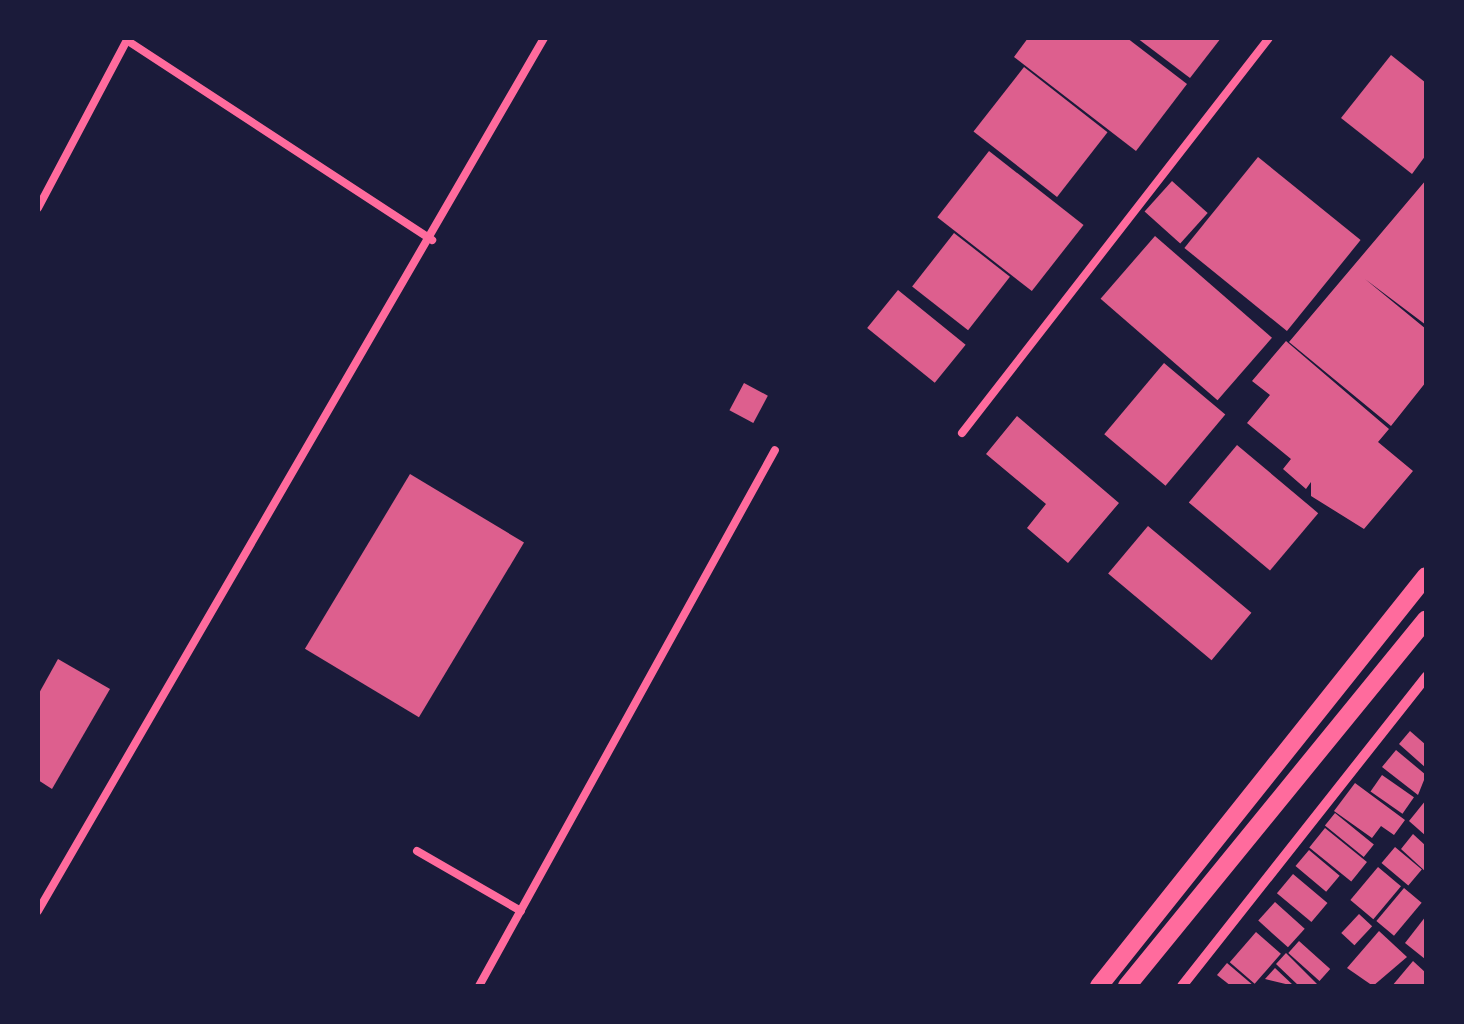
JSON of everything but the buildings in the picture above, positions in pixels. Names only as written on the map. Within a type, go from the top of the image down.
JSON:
[{"type":"street","points":[[1099,986],[1426,576]]},
{"type":"street","points":[[1127,986],[1426,618]]},
{"type":"street","points":[[1182,986],[1426,677]]},
{"type":"lane","points":[[38,911],[432,240],[544,38]]},
{"type":"lane","points":[[962,434],[1269,38]]},
{"type":"lane","points":[[38,208],[130,40],[432,240]]},
{"type":"lane","points":[[480,986],[775,450]]},
{"type":"lane","points":[[417,851],[521,911]]},
{"type":"lane","points":[[38,888],[48,893]]}]
